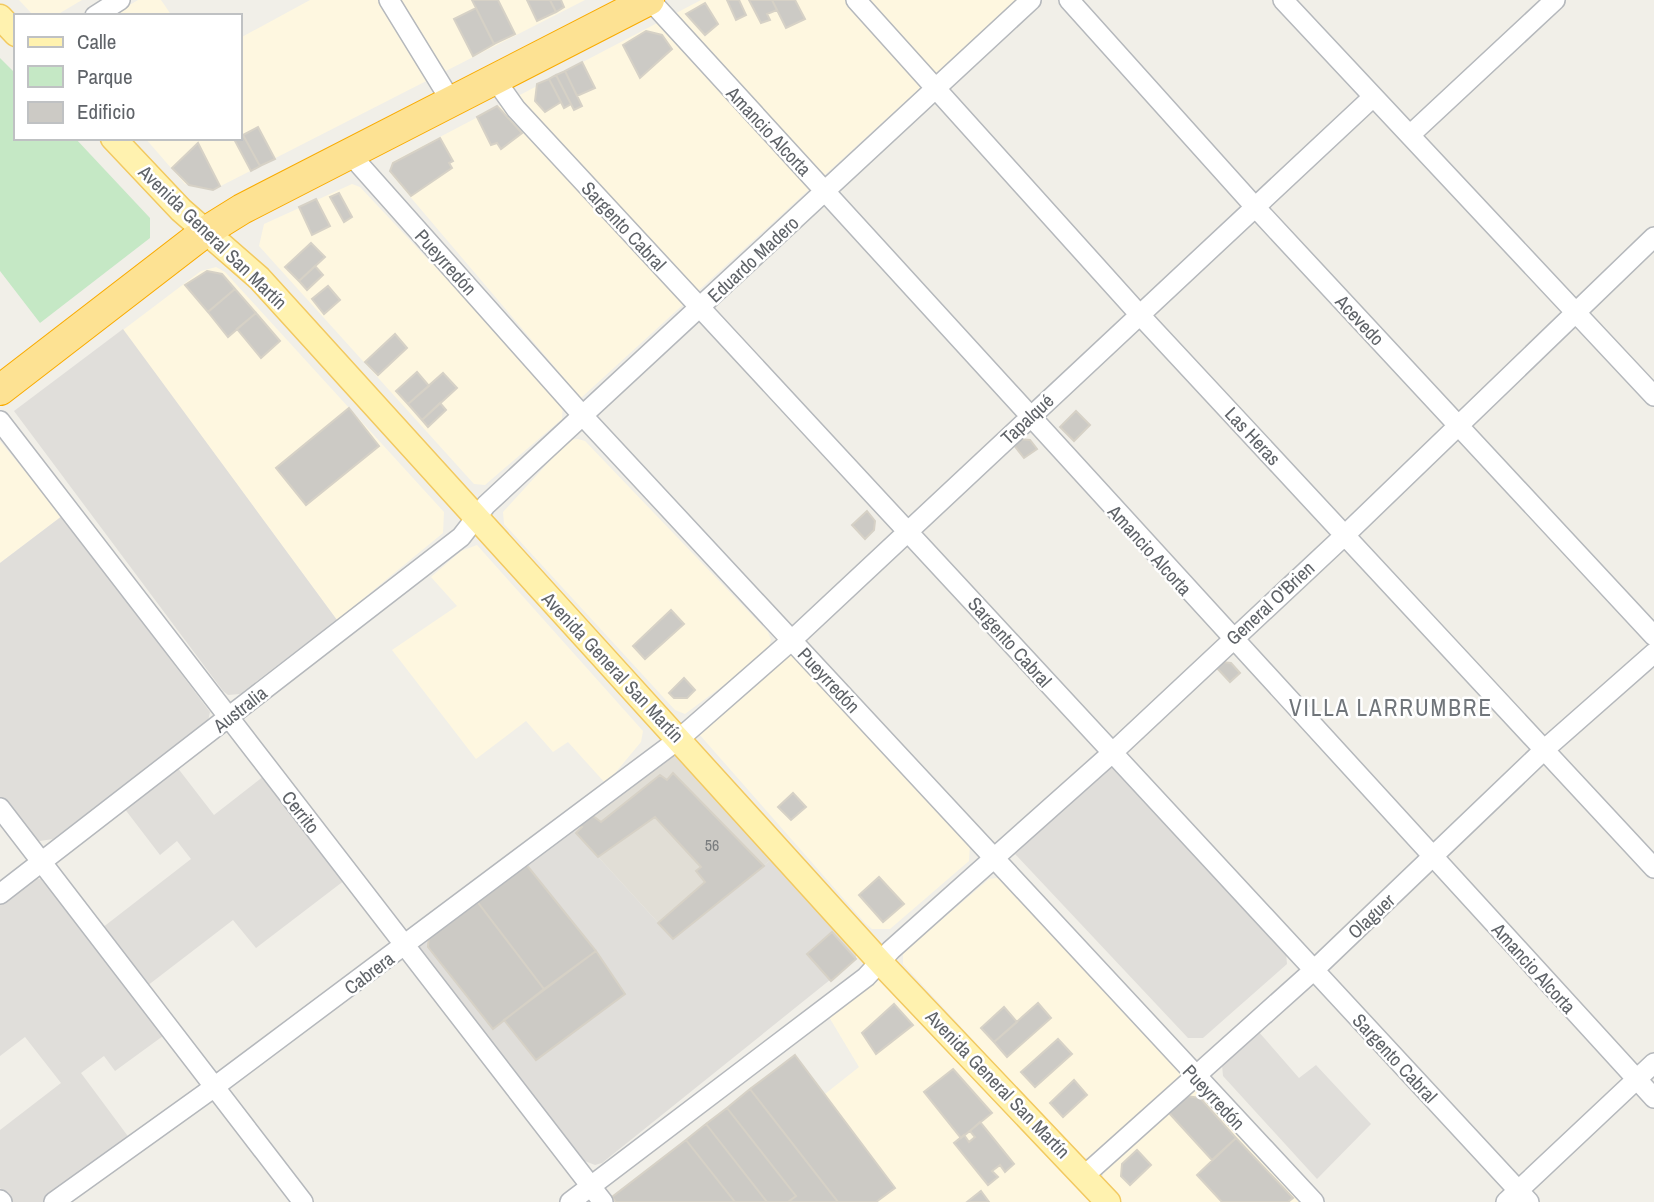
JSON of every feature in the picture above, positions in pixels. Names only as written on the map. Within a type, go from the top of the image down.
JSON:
[{"type":"highway","points":[[0,390],[205,232],[242,209],[650,0]]},
{"type":"main road","points":[[0,17],[14,32]]},
{"type":"main road","name":"Avenida General San Martín","points":[[115,140],[205,232],[259,278],[881,963],[1108,1202]]},
{"type":"street","points":[[98,14],[120,0]]},
{"type":"street","points":[[389,0],[451,101]]},
{"type":"street","name":"Amancio Alcorta","points":[[650,0],[1231,639],[1654,1098]]},
{"type":"street","name":"Las Heras","points":[[856,0],[1139,314],[1654,868]]},
{"type":"street","name":"Eduardo Madero","points":[[476,519],[486,505],[1031,0]]},
{"type":"street","name":"Acevedo","points":[[1069,0],[1256,208],[1654,636]]},
{"type":"street","points":[[1283,0],[1654,396]]},
{"type":"street","points":[[1410,135],[1555,0]]},
{"type":"street","name":"Sargento Cabral","points":[[494,78],[516,109],[1314,970],[1518,1198]]},
{"type":"street","name":"Tapalqué","points":[[679,739],[792,640],[1373,97]]},
{"type":"street","name":"Pueyrredón","points":[[350,154],[583,416],[1314,1202]]},
{"type":"street","name":"General O'Brien","points":[[570,1202],[881,963],[891,950],[1111,753],[1345,535],[1654,237]]},
{"type":"street","name":"Cerrito","points":[[0,421],[603,1202]]},
{"type":"street","name":"Australia","points":[[0,894],[461,537],[476,519]]},
{"type":"street","name":"Olaguer","points":[[1085,1175],[1314,970],[1545,749],[1654,653]]},
{"type":"street","name":"Cabrera","points":[[54,1202],[214,1088],[679,739]]},
{"type":"street","points":[[0,808],[303,1202]]},
{"type":"street","points":[[1518,1198],[1654,1063]]},
{"type":"shaded area","points":[[19,0],[82,0],[58,14],[32,14]]},
{"type":"shaded area","points":[[138,0],[161,0],[171,14],[114,14]]},
{"type":"shaded area","points":[[310,0],[585,0],[213,190],[185,184],[147,140],[242,140],[242,37]]},
{"type":"shaded area","points":[[701,0],[1016,0],[581,398],[390,173],[392,162]]},
{"type":"shaded area","points":[[352,184],[360,187],[563,403],[562,419],[485,485],[474,484],[259,246],[264,224]]},
{"type":"shaded area","points":[[216,267],[225,272],[444,512],[443,533],[337,620],[123,330],[201,271]]},
{"type":"shaded area","points":[[123,329],[337,620],[240,694],[228,695],[223,691],[14,411]]},
{"type":"shaded area","points":[[569,440],[585,441],[768,632],[771,640],[767,653],[685,714],[675,710],[504,524],[503,512]]},
{"type":"shaded area","points":[[0,441],[62,516],[0,563]]},
{"type":"shaded area","points":[[62,516],[210,712],[208,721],[53,839],[40,841],[32,838],[0,797],[0,563]]},
{"type":"shaded area","points":[[477,545],[643,731],[641,742],[606,784],[568,742],[553,752],[526,721],[476,759],[392,650],[457,606],[431,577],[461,551]]},
{"type":"shaded area","points":[[790,651],[970,844],[969,861],[890,929],[872,929],[865,923],[699,734],[702,725]]},
{"type":"shaded area","points":[[675,753],[773,858],[673,939],[569,825]]},
{"type":"shaded area","points":[[1111,766],[1286,953],[1287,964],[1203,1038],[1188,1038],[1015,854]]},
{"type":"shaded area","points":[[177,767],[214,815],[264,776],[345,880],[256,948],[233,920],[147,986],[102,928],[191,859],[177,841],[160,855],[124,808]]},
{"type":"shaded area","points":[[569,825],[673,939],[773,858],[856,954],[856,959],[602,1163],[595,1165],[582,1160],[414,952],[414,941]]},
{"type":"shaded area","points":[[34,878],[42,879],[163,1036],[115,1071],[104,1056],[81,1073],[130,1139],[44,1202],[11,1202],[0,1188],[0,1130],[61,1083],[25,1037],[0,1056],[0,902]]},
{"type":"shaded area","points":[[989,879],[1002,879],[1183,1075],[1093,1159],[1081,1157],[903,964],[903,953]]},
{"type":"shaded area","points":[[884,980],[1090,1202],[876,1202],[895,1187],[825,1094],[859,1067],[829,1017],[878,981]]},
{"type":"shaded area","points":[[1258,1031],[1299,1078],[1316,1065],[1371,1124],[1317,1179],[1223,1076],[1222,1065]]},
{"type":"shaded area","points":[[1193,1088],[1306,1202],[1122,1202],[1103,1183],[1103,1168]]},
{"type":"green space","points":[[0,58],[14,72],[14,140],[77,140],[150,218],[150,238],[40,323],[0,271]]},
{"type":"building","points":[[472,0],[498,0],[515,34],[494,44]]},
{"type":"building","points":[[527,0],[550,0],[556,12],[537,21]]},
{"type":"building","points":[[550,0],[561,0],[564,7],[556,12]]},
{"type":"building","points":[[727,0],[739,0],[746,15],[736,20]]},
{"type":"building","points":[[749,0],[772,0],[777,10],[767,14],[770,20],[761,23]]},
{"type":"building","points":[[772,0],[795,0],[805,19],[786,28]]},
{"type":"building","points":[[705,3],[718,24],[705,35],[686,14]]},
{"type":"building","points":[[476,8],[494,44],[473,56],[454,19]]},
{"type":"building","points":[[646,31],[662,35],[672,49],[640,78],[623,45]]},
{"type":"building","points":[[582,62],[595,88],[577,96],[565,71]]},
{"type":"building","points":[[565,71],[582,106],[574,110],[556,75]]},
{"type":"building","points":[[556,75],[571,104],[564,108],[549,79]]},
{"type":"building","points":[[549,79],[561,102],[545,112],[535,101],[537,84]]},
{"type":"building","points":[[497,106],[522,133],[501,149],[497,143],[491,145],[477,117]]},
{"type":"building","points":[[258,127],[275,159],[260,166],[243,135]]},
{"type":"building","points":[[242,135],[260,166],[251,171],[235,140],[242,140]]},
{"type":"building","points":[[440,138],[453,161],[449,163],[452,168],[411,196],[390,171],[393,163]]},
{"type":"building","points":[[198,143],[220,186],[213,190],[189,185],[172,168]]},
{"type":"building","points":[[339,193],[352,217],[344,222],[330,197]]},
{"type":"building","points":[[316,199],[330,226],[312,235],[299,207]]},
{"type":"building","points":[[311,243],[325,257],[299,281],[285,267]]},
{"type":"building","points":[[315,266],[323,275],[307,290],[299,281]]},
{"type":"building","points":[[207,271],[222,274],[235,289],[208,312],[185,285]]},
{"type":"building","points":[[328,286],[340,300],[324,314],[312,299]]},
{"type":"building","points":[[235,289],[256,313],[228,337],[208,312]]},
{"type":"building","points":[[256,313],[280,341],[261,358],[237,329]]},
{"type":"building","points":[[395,334],[407,348],[378,375],[365,362]]},
{"type":"building","points":[[417,372],[429,386],[408,404],[396,391]]},
{"type":"building","points":[[443,373],[457,388],[422,420],[408,404]]},
{"type":"building","points":[[440,403],[446,410],[428,427],[422,420]]},
{"type":"building","points":[[349,408],[379,446],[306,505],[276,468]]},
{"type":"building","points":[[1076,411],[1090,425],[1074,441],[1060,427]]},
{"type":"building","points":[[1019,439],[1030,440],[1037,449],[1024,458],[1013,444]]},
{"type":"building","points":[[867,511],[875,521],[874,530],[865,539],[852,525]]},
{"type":"building","points":[[671,610],[684,624],[645,659],[633,646]]},
{"type":"building","points":[[1222,662],[1231,663],[1240,673],[1230,682],[1215,666]]},
{"type":"building","points":[[684,678],[695,690],[687,698],[674,698],[669,693]]},
{"type":"building","points":[[673,773],[764,866],[673,939],[658,923],[705,882],[696,871],[701,867],[655,817],[598,857],[576,833],[582,827],[579,825],[593,816],[601,822],[660,775],[667,780]]},
{"type":"building","points":[[793,793],[806,807],[791,820],[778,807]]},
{"type":"building","points":[[525,863],[596,951],[544,989],[476,900]]},
{"type":"building","points":[[879,877],[904,904],[883,922],[859,895]]},
{"type":"building","points":[[476,900],[544,989],[493,1029],[428,947],[429,934]]},
{"type":"building","points":[[832,932],[856,959],[831,981],[807,954]]},
{"type":"building","points":[[596,951],[625,994],[536,1060],[504,1020]]},
{"type":"building","points":[[1038,1003],[1051,1018],[1007,1057],[994,1042]]},
{"type":"building","points":[[894,1004],[913,1025],[876,1054],[862,1033]]},
{"type":"building","points":[[1004,1007],[1017,1022],[994,1042],[981,1028]]},
{"type":"building","points":[[1058,1039],[1072,1054],[1035,1087],[1021,1072]]},
{"type":"building","points":[[795,1055],[895,1188],[876,1202],[838,1202],[750,1089]]},
{"type":"building","points":[[953,1069],[992,1113],[961,1138],[924,1092]]},
{"type":"building","points":[[1074,1080],[1087,1095],[1063,1117],[1050,1103]]},
{"type":"building","points":[[750,1089],[838,1202],[788,1202],[796,1196],[727,1108]]},
{"type":"building","points":[[1186,1096],[1200,1098],[1236,1138],[1212,1160],[1169,1113]]},
{"type":"building","points":[[727,1108],[796,1196],[788,1202],[767,1202],[706,1124]]},
{"type":"building","points":[[980,1122],[1014,1164],[1005,1172],[1000,1165],[992,1171],[998,1177],[988,1185],[954,1143],[964,1135],[969,1142],[975,1137],[970,1131]]},
{"type":"building","points":[[706,1124],[767,1202],[735,1202],[686,1140]]},
{"type":"building","points":[[1236,1138],[1293,1198],[1288,1202],[1222,1202],[1197,1175]]},
{"type":"building","points":[[686,1140],[735,1202],[616,1202],[612,1197]]},
{"type":"building","points":[[1137,1150],[1151,1165],[1130,1185],[1121,1176],[1122,1164]]},
{"type":"building","points":[[981,1191],[989,1202],[967,1202]]},
{"type":"district","name":"VILLA LARRUMBRE","points":[[1391,708]]}]
